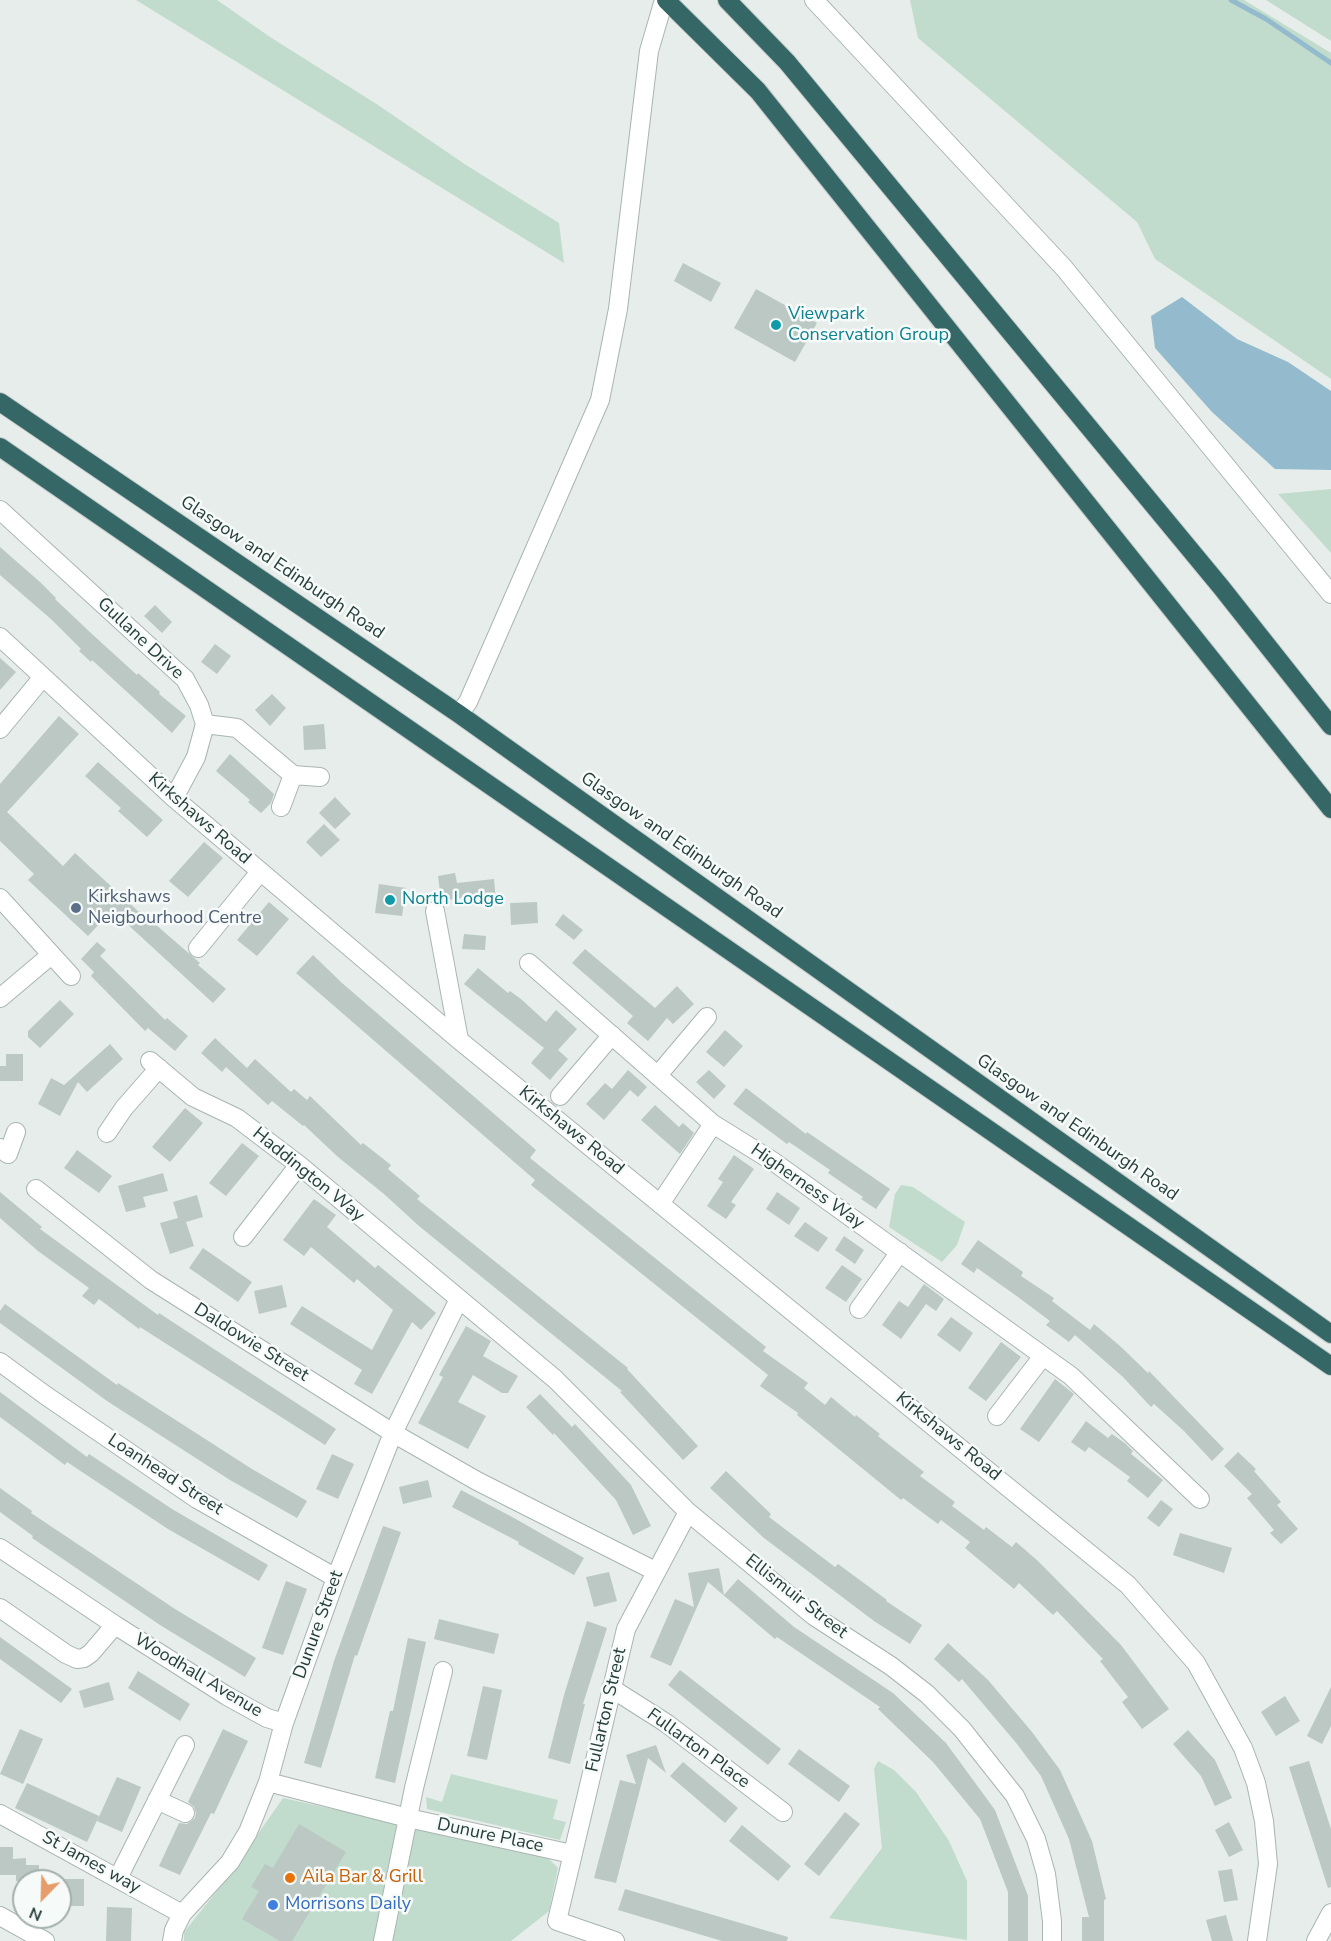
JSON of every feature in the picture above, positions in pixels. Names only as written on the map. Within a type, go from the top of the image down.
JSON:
[{"type":"highway","points":[[665,0],[758,91],[1331,809]]},
{"type":"highway","points":[[727,0],[787,62],[1221,587],[1331,726]]},
{"type":"highway","name":"Glasgow and Edinburgh Road","points":[[0,402],[459,714],[1331,1334]]},
{"type":"highway","points":[[0,447],[1331,1366]]},
{"type":"street","points":[[459,714],[468,702],[600,400],[618,309],[649,51],[665,0]]},
{"type":"street","points":[[814,0],[1064,268],[1331,594]]},
{"type":"street","name":"Gullane Drive","points":[[0,510],[185,679],[199,705],[205,724]]},
{"type":"street","name":"Kirkshaws Road","points":[[0,637],[174,798],[459,1040],[1128,1585],[1196,1663],[1243,1748],[1256,1783],[1264,1821],[1269,1864],[1259,1940]]},
{"type":"street","points":[[0,729],[43,677]]},
{"type":"street","points":[[174,798],[196,757],[205,724],[237,728],[293,775],[320,777]]},
{"type":"street","points":[[281,807],[293,775]]},
{"type":"street","points":[[198,948],[260,872]]},
{"type":"street","points":[[0,898],[71,976]]},
{"type":"street","points":[[435,911],[459,1040]]},
{"type":"street","points":[[0,998],[51,955]]},
{"type":"street","name":"Higherness Way","points":[[529,963],[713,1124],[774,1162],[1071,1376],[1200,1499]]},
{"type":"street","points":[[658,1075],[707,1017]]},
{"type":"street","points":[[560,1096],[612,1035]]},
{"type":"street","name":"Haddington Way","points":[[107,1133],[154,1064],[193,1097],[237,1118],[299,1166],[459,1299]]},
{"type":"street","points":[[660,1204],[713,1124]]},
{"type":"street","points":[[0,1148],[8,1154],[16,1132]]},
{"type":"street","points":[[243,1237],[299,1166]]},
{"type":"street","name":"Daldowie Street","points":[[36,1188],[151,1280],[393,1433],[481,1473],[655,1571]]},
{"type":"street","points":[[859,1309],[900,1252]]},
{"type":"street","name":"Dunure Street","points":[[172,1941],[174,1930],[182,1914],[230,1862],[248,1832],[268,1782],[284,1723],[336,1578],[393,1433],[459,1299]]},
{"type":"street","name":"Ellismuir Street","points":[[459,1299],[555,1379],[688,1512],[814,1616],[891,1666],[927,1694],[962,1729],[1015,1796],[1036,1839],[1046,1874],[1052,1941]]},
{"type":"street","points":[[997,1416],[1043,1356]]},
{"type":"street","name":"Loanhead Street","points":[[0,1362],[197,1498],[336,1578]]},
{"type":"street","name":"Fullarton Street","points":[[615,1941],[557,1921],[597,1760],[611,1688],[626,1629],[688,1512]]},
{"type":"street","name":"Woodhall Avenue","points":[[0,1548],[227,1696],[267,1718],[284,1723]]},
{"type":"street","name":"Woodhall Avenue","points":[[0,1608],[66,1654],[77,1659],[84,1658],[91,1653],[115,1625]]},
{"type":"street","points":[[383,1941],[388,1875],[408,1818],[443,1671]]},
{"type":"street","name":"Fullarton Place","points":[[611,1688],[666,1723],[783,1812]]},
{"type":"street","points":[[118,1878],[185,1745]]},
{"type":"street","name":"Dunure Place","points":[[268,1782],[408,1818],[572,1854]]},
{"type":"street","points":[[158,1800],[185,1813]]},
{"type":"street","name":"St James way","points":[[0,1814],[182,1914]]},
{"type":"street","points":[[1316,1941],[1331,1913]]},
{"type":"street","points":[[0,1916],[45,1941]]},
{"type":"green space","points":[[136,0],[217,0],[466,165],[559,223],[564,263]]},
{"type":"green space","points":[[910,0],[1244,0],[1331,53],[1331,379],[1155,259],[1137,222],[918,38]]},
{"type":"green space","points":[[1266,0],[1331,0],[1331,41]]},
{"type":"green space","points":[[1331,489],[1331,553],[1278,494]]},
{"type":"green space","points":[[901,1185],[913,1187],[965,1222],[957,1245],[942,1262],[889,1227],[895,1194]]},
{"type":"green space","points":[[878,1761],[894,1770],[916,1792],[949,1841],[967,1881],[967,1940],[829,1918],[882,1848],[874,1769]]},
{"type":"green space","points":[[451,1774],[558,1800],[553,1819],[566,1822],[560,1840],[427,1809],[426,1797],[442,1802]]},
{"type":"green space","points":[[283,1798],[546,1856],[558,1868],[549,1911],[511,1941],[184,1941],[184,1932],[228,1877]]},
{"type":"water","points":[[1182,297],[1237,339],[1288,362],[1331,391],[1331,470],[1275,469],[1212,412],[1155,348],[1151,316]]},
{"type":"building","points":[[683,263],[721,283],[711,302],[674,281]]},
{"type":"building","name":"Viewpark Conservation Group","points":[[756,289],[817,323],[795,362],[734,328]]},
{"type":"building","points":[[0,547],[137,675],[138,673],[186,716],[172,733],[92,660],[91,662],[79,651],[81,649],[52,620],[0,575]]},
{"type":"building","points":[[155,605],[172,622],[162,633],[144,616]]},
{"type":"building","points":[[215,644],[231,656],[217,674],[201,662]]},
{"type":"building","points":[[0,658],[16,672],[0,690]]},
{"type":"building","points":[[272,694],[286,708],[270,726],[255,710]]},
{"type":"building","points":[[59,716],[79,734],[7,812],[63,866],[75,853],[139,912],[200,963],[198,965],[226,989],[213,1003],[112,910],[88,936],[28,880],[34,874],[0,841],[0,784]]},
{"type":"building","points":[[324,724],[326,749],[304,750],[303,726]]},
{"type":"building","points":[[230,754],[274,794],[271,803],[261,813],[248,802],[250,800],[216,771]]},
{"type":"building","points":[[98,762],[163,820],[147,837],[118,811],[121,808],[85,776]]},
{"type":"building","points":[[335,797],[351,814],[335,829],[319,813]]},
{"type":"building","points":[[324,824],[340,840],[321,857],[306,842]]},
{"type":"building","points":[[204,842],[223,858],[188,897],[169,881]]},
{"type":"building","points":[[455,873],[457,883],[494,879],[496,902],[469,905],[468,897],[441,901],[438,876]]},
{"type":"building","name":"North Lodge","points":[[379,884],[406,888],[402,916],[375,913]]},
{"type":"building","points":[[269,902],[289,919],[257,956],[237,940]]},
{"type":"building","points":[[537,902],[538,923],[511,925],[510,903]]},
{"type":"building","points":[[563,914],[583,930],[574,940],[555,925]]},
{"type":"building","points":[[464,934],[486,936],[485,950],[462,949]]},
{"type":"building","points":[[97,942],[106,950],[100,956],[165,1020],[167,1018],[188,1036],[175,1051],[148,1028],[145,1031],[91,976],[94,972],[81,959]]},
{"type":"building","points":[[585,949],[655,1008],[677,986],[694,1004],[673,1024],[667,1018],[648,1041],[627,1023],[633,1016],[572,963]]},
{"type":"building","points":[[313,955],[342,983],[536,1150],[530,1158],[766,1347],[763,1351],[808,1383],[804,1388],[825,1405],[831,1397],[855,1417],[856,1415],[880,1434],[878,1436],[924,1472],[920,1476],[955,1502],[952,1506],[984,1530],[986,1527],[1012,1547],[1016,1542],[1038,1561],[1121,1645],[1169,1709],[1142,1729],[1122,1702],[1128,1697],[1100,1661],[1103,1659],[1057,1611],[1053,1615],[1019,1583],[1014,1589],[965,1548],[970,1542],[941,1520],[938,1524],[903,1498],[901,1500],[797,1415],[798,1413],[760,1386],[768,1375],[531,1185],[535,1180],[296,973]]},
{"type":"building","points":[[478,968],[508,993],[510,991],[521,999],[546,1022],[556,1010],[577,1029],[558,1050],[568,1059],[550,1080],[531,1063],[544,1048],[464,984]]},
{"type":"building","points":[[60,1000],[74,1014],[40,1048],[28,1037],[28,1031]]},
{"type":"building","points":[[725,1030],[743,1046],[724,1067],[706,1052]]},
{"type":"building","points":[[215,1038],[247,1068],[255,1059],[291,1092],[294,1089],[307,1100],[310,1096],[361,1145],[363,1143],[391,1165],[388,1169],[420,1196],[417,1199],[628,1368],[698,1446],[683,1460],[620,1392],[622,1391],[419,1226],[304,1125],[272,1101],[268,1105],[226,1067],[222,1072],[201,1053]]},
{"type":"building","points":[[110,1044],[123,1059],[87,1092],[78,1082],[60,1116],[38,1104],[51,1078],[64,1085]]},
{"type":"building","points":[[6,1054],[23,1054],[23,1081],[0,1081],[0,1066],[6,1066]]},
{"type":"building","points":[[628,1070],[647,1087],[638,1097],[630,1090],[604,1120],[586,1104],[605,1083],[612,1089]]},
{"type":"building","points":[[709,1070],[726,1086],[714,1099],[696,1082]]},
{"type":"building","points":[[746,1088],[806,1134],[807,1132],[890,1189],[876,1209],[828,1173],[830,1170],[789,1142],[787,1144],[733,1104]]},
{"type":"building","points":[[655,1105],[679,1127],[683,1123],[694,1133],[680,1154],[641,1120]]},
{"type":"building","points":[[185,1108],[203,1123],[170,1162],[152,1147]]},
{"type":"building","points":[[242,1143],[259,1156],[226,1196],[209,1183]]},
{"type":"building","points":[[77,1150],[112,1176],[99,1193],[64,1168]]},
{"type":"building","points":[[734,1155],[754,1169],[731,1202],[736,1205],[726,1219],[707,1206],[723,1182],[718,1179]]},
{"type":"building","points":[[163,1173],[168,1191],[143,1197],[146,1207],[126,1212],[118,1186]]},
{"type":"building","points":[[0,1192],[42,1227],[40,1229],[158,1315],[159,1313],[336,1429],[325,1445],[140,1327],[139,1329],[99,1299],[94,1305],[82,1296],[89,1288],[38,1251],[0,1218]]},
{"type":"building","points":[[777,1192],[800,1208],[789,1225],[766,1209]]},
{"type":"building","points":[[197,1195],[203,1217],[186,1222],[194,1246],[170,1254],[160,1223],[178,1218],[173,1202]]},
{"type":"building","points":[[314,1199],[336,1215],[327,1227],[375,1268],[378,1265],[436,1313],[421,1330],[412,1322],[372,1394],[354,1384],[362,1370],[290,1324],[302,1306],[372,1350],[393,1310],[357,1279],[354,1283],[311,1247],[304,1256],[283,1240]]},
{"type":"building","points":[[805,1222],[828,1238],[818,1252],[794,1236]]},
{"type":"building","points":[[844,1236],[864,1250],[855,1264],[835,1250]]},
{"type":"building","points":[[978,1240],[1023,1272],[1021,1276],[1054,1298],[1052,1301],[1090,1330],[1094,1324],[1120,1346],[1148,1373],[1149,1371],[1224,1449],[1212,1461],[1184,1431],[1154,1404],[1151,1407],[1123,1377],[1075,1335],[1069,1342],[1046,1325],[1050,1321],[1018,1297],[977,1268],[974,1273],[961,1264]]},
{"type":"building","points":[[203,1248],[252,1282],[238,1302],[189,1268]]},
{"type":"building","points":[[842,1265],[862,1279],[846,1302],[825,1288]]},
{"type":"building","points":[[924,1284],[944,1299],[936,1311],[926,1304],[901,1339],[882,1325],[899,1301],[908,1307]]},
{"type":"building","points":[[282,1285],[287,1307],[259,1314],[254,1291]]},
{"type":"building","points":[[5,1304],[117,1385],[118,1383],[252,1469],[307,1501],[297,1518],[230,1480],[107,1401],[0,1323],[0,1311]]},
{"type":"building","points":[[951,1317],[973,1333],[960,1352],[937,1335]]},
{"type":"building","points":[[466,1326],[491,1341],[483,1356],[518,1376],[508,1393],[502,1393],[473,1375],[458,1402],[486,1416],[468,1449],[418,1423],[443,1377],[439,1375]]},
{"type":"building","points":[[1001,1342],[1021,1357],[986,1401],[968,1388]]},
{"type":"building","points":[[1055,1379],[1074,1394],[1039,1442],[1020,1429]]},
{"type":"building","points":[[0,1392],[87,1457],[89,1454],[172,1509],[268,1565],[259,1581],[168,1529],[67,1462],[65,1465],[0,1417]]},
{"type":"building","points":[[540,1394],[572,1427],[575,1424],[631,1485],[651,1526],[633,1535],[616,1500],[554,1433],[553,1435],[526,1407]]},
{"type":"building","points":[[1086,1421],[1108,1438],[1112,1434],[1126,1444],[1133,1451],[1131,1454],[1163,1480],[1148,1498],[1127,1481],[1130,1477],[1089,1447],[1085,1452],[1071,1442]]},
{"type":"building","points":[[1238,1452],[1256,1469],[1254,1471],[1281,1502],[1277,1505],[1298,1529],[1281,1544],[1270,1533],[1274,1530],[1247,1498],[1252,1494],[1224,1466]]},
{"type":"building","points":[[332,1454],[354,1464],[338,1499],[316,1489]]},
{"type":"building","points":[[726,1471],[771,1514],[769,1517],[835,1567],[838,1564],[922,1625],[910,1644],[874,1621],[764,1538],[710,1488]]},
{"type":"building","points":[[428,1480],[432,1497],[403,1504],[399,1487]]},
{"type":"building","points":[[0,1488],[32,1511],[31,1513],[175,1609],[256,1658],[245,1677],[160,1625],[32,1538],[33,1536],[0,1512]]},
{"type":"building","points":[[461,1490],[584,1558],[574,1575],[518,1544],[519,1542],[452,1507]]},
{"type":"building","points":[[1161,1500],[1173,1509],[1159,1527],[1147,1518]]},
{"type":"building","points":[[383,1526],[401,1532],[357,1656],[355,1655],[321,1768],[304,1763],[334,1661]]},
{"type":"building","points":[[1180,1533],[1232,1548],[1224,1573],[1173,1555]]},
{"type":"building","points":[[719,1568],[724,1595],[738,1579],[794,1627],[893,1693],[946,1743],[995,1810],[1028,1896],[1028,1941],[1008,1941],[1008,1892],[980,1819],[933,1762],[878,1709],[880,1707],[777,1637],[775,1639],[708,1582],[671,1666],[650,1657],[675,1599],[694,1607],[688,1573]]},
{"type":"building","points":[[609,1572],[617,1601],[594,1607],[586,1577]]},
{"type":"building","points":[[286,1581],[307,1589],[283,1655],[262,1648]]},
{"type":"building","points":[[439,1619],[499,1634],[494,1654],[434,1639]]},
{"type":"building","points":[[587,1621],[607,1628],[583,1704],[585,1704],[570,1764],[548,1758],[564,1695]]},
{"type":"building","points":[[0,1637],[72,1689],[61,1703],[0,1659]]},
{"type":"building","points":[[408,1638],[426,1642],[395,1783],[375,1778],[390,1711],[393,1711]]},
{"type":"building","points":[[948,1643],[988,1680],[1032,1732],[1060,1770],[1092,1841],[1106,1899],[1104,1900],[1104,1941],[1082,1941],[1082,1917],[1089,1917],[1069,1839],[1041,1776],[962,1679],[959,1682],[934,1659]]},
{"type":"building","points":[[680,1670],[781,1749],[768,1765],[668,1685]]},
{"type":"building","points":[[138,1671],[190,1704],[180,1721],[128,1688]]},
{"type":"building","points":[[109,1682],[114,1700],[84,1708],[79,1691]]},
{"type":"building","points":[[483,1686],[502,1690],[487,1760],[467,1756]]},
{"type":"building","points":[[1331,1687],[1331,1726],[1322,1744],[1307,1736]]},
{"type":"building","points":[[1285,1696],[1300,1721],[1276,1736],[1261,1712]]},
{"type":"building","points":[[20,1729],[43,1739],[23,1784],[0,1774]]},
{"type":"building","points":[[223,1729],[248,1741],[214,1814],[211,1813],[180,1875],[159,1866],[179,1823],[187,1824],[195,1818],[194,1807],[188,1802]]},
{"type":"building","points":[[1188,1730],[1215,1760],[1232,1798],[1215,1806],[1201,1776],[1173,1744]]},
{"type":"building","points":[[656,1745],[666,1773],[648,1758],[616,1883],[594,1878],[620,1780],[636,1784],[626,1755]]},
{"type":"building","points":[[799,1749],[850,1786],[839,1802],[788,1764]]},
{"type":"building","points":[[1309,1761],[1331,1829],[1331,1887],[1328,1888],[1289,1767]]},
{"type":"building","points":[[683,1762],[738,1808],[725,1823],[670,1776]]},
{"type":"building","points":[[117,1777],[141,1787],[122,1832],[97,1821]]},
{"type":"building","points":[[27,1783],[99,1816],[87,1842],[15,1808]]},
{"type":"building","points":[[845,1812],[860,1824],[819,1876],[804,1864]]},
{"type":"building","points":[[1229,1822],[1243,1850],[1229,1857],[1215,1830]]},
{"type":"building","points":[[299,1824],[346,1852],[292,1941],[280,1941],[242,1919],[259,1891],[251,1887],[265,1864],[273,1868]]},
{"type":"building","points":[[742,1825],[791,1866],[778,1881],[729,1841]]},
{"type":"building","points":[[0,1847],[13,1847],[13,1859],[26,1858],[26,1865],[39,1865],[39,1869],[12,1869],[12,1875],[0,1875]]},
{"type":"building","points":[[1232,1869],[1238,1900],[1224,1902],[1218,1871]]},
{"type":"building","points":[[72,1879],[84,1879],[84,1906],[72,1906]]},
{"type":"building","points":[[625,1889],[788,1937],[787,1941],[722,1941],[618,1910]]},
{"type":"building","points":[[107,1907],[132,1908],[131,1941],[106,1941]]},
{"type":"building","points":[[1226,1915],[1233,1941],[1212,1941],[1206,1920]]},
{"type":"waterway","points":[[1231,0],[1266,19],[1331,63]]},
{"type":"place","name":"Viewpark Conservation Group","points":[[776,325]]},
{"type":"place","name":"North Lodge","points":[[390,900]]},
{"type":"place","name":"Kirkshaws Neigbourhood Centre","points":[[76,908]]},
{"type":"place","name":"Aila Bar & Grill","points":[[290,1878]]},
{"type":"place","name":"Morrisons Daily","points":[[273,1905]]}]
